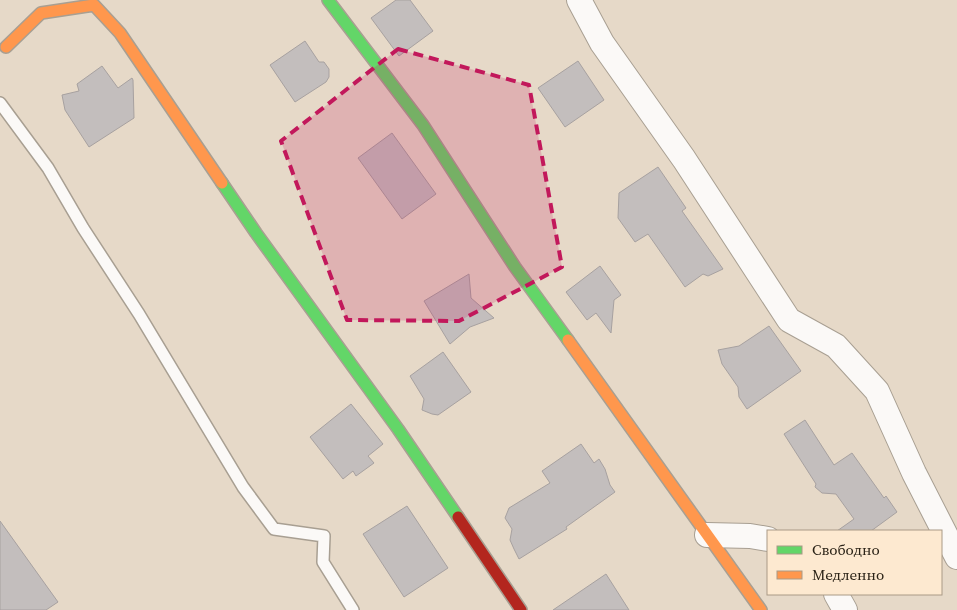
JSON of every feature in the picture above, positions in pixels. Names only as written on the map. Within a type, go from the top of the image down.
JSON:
[{"type":"street","points":[[328,0],[423,125],[514,267],[760,610]]},
{"type":"street","points":[[579,0],[602,43],[684,159],[789,320],[836,346],[876,391],[914,473],[957,557]]},
{"type":"street","points":[[3,51],[41,13],[94,5],[120,33],[256,233],[398,429],[521,610]]},
{"type":"street","points":[[707,535],[750,536],[767,539]]},
{"type":"street","points":[[837,595],[845,610]]},
{"type":"lane","points":[[0,103],[48,168],[243,487],[274,529],[324,536],[323,562],[353,610]]},
{"type":"highlighted area","points":[[398,49],[529,85],[562,267],[459,321],[347,320],[281,141]]},
{"type":"building","points":[[396,0],[410,0],[433,31],[399,56],[371,18]]},
{"type":"building","points":[[305,41],[319,62],[324,62],[329,69],[329,77],[326,82],[295,102],[270,65]]},
{"type":"building","points":[[578,61],[604,100],[565,127],[538,88]]},
{"type":"building","points":[[102,66],[118,88],[132,78],[134,118],[89,147],[65,110],[62,95],[79,91],[77,84]]},
{"type":"building","points":[[392,133],[436,194],[402,219],[358,158]]},
{"type":"building","points":[[658,167],[686,208],[682,211],[723,269],[708,276],[703,274],[685,287],[648,234],[635,242],[618,218],[619,193]]},
{"type":"building","points":[[600,266],[621,295],[614,300],[611,333],[596,313],[587,320],[566,292]]},
{"type":"building","points":[[469,274],[471,298],[494,318],[470,327],[450,344],[424,301]]},
{"type":"building","points":[[769,326],[801,371],[747,409],[739,397],[738,387],[722,364],[718,350],[739,346]]},
{"type":"building","points":[[443,352],[471,392],[438,415],[422,410],[424,399],[410,376]]},
{"type":"building","points":[[351,404],[383,444],[368,456],[374,463],[356,476],[353,471],[343,479],[310,437]]},
{"type":"building","points":[[805,420],[834,465],[852,453],[884,498],[886,496],[897,512],[872,530],[838,530],[854,519],[836,494],[822,493],[815,487],[816,484],[784,434]]},
{"type":"building","points":[[581,444],[594,463],[599,459],[615,492],[566,527],[567,529],[519,559],[510,540],[512,529],[505,518],[509,508],[550,483],[542,471]]},
{"type":"building","points":[[407,506],[448,568],[404,597],[363,534]]},
{"type":"building","points":[[0,521],[58,602],[46,610],[0,610]]},
{"type":"building","points":[[606,574],[629,610],[553,610]]},
{"type":"traffic: fast","points":[[328,0],[423,125],[515,267],[568,340]]},
{"type":"traffic: fast","points":[[222,183],[398,429],[458,517]]},
{"type":"traffic: slow","points":[[6,47],[41,13],[94,5],[120,33],[222,183]]},
{"type":"traffic: slow","points":[[568,340],[761,610]]},
{"type":"traffic: jam","points":[[458,517],[521,610]]}]
